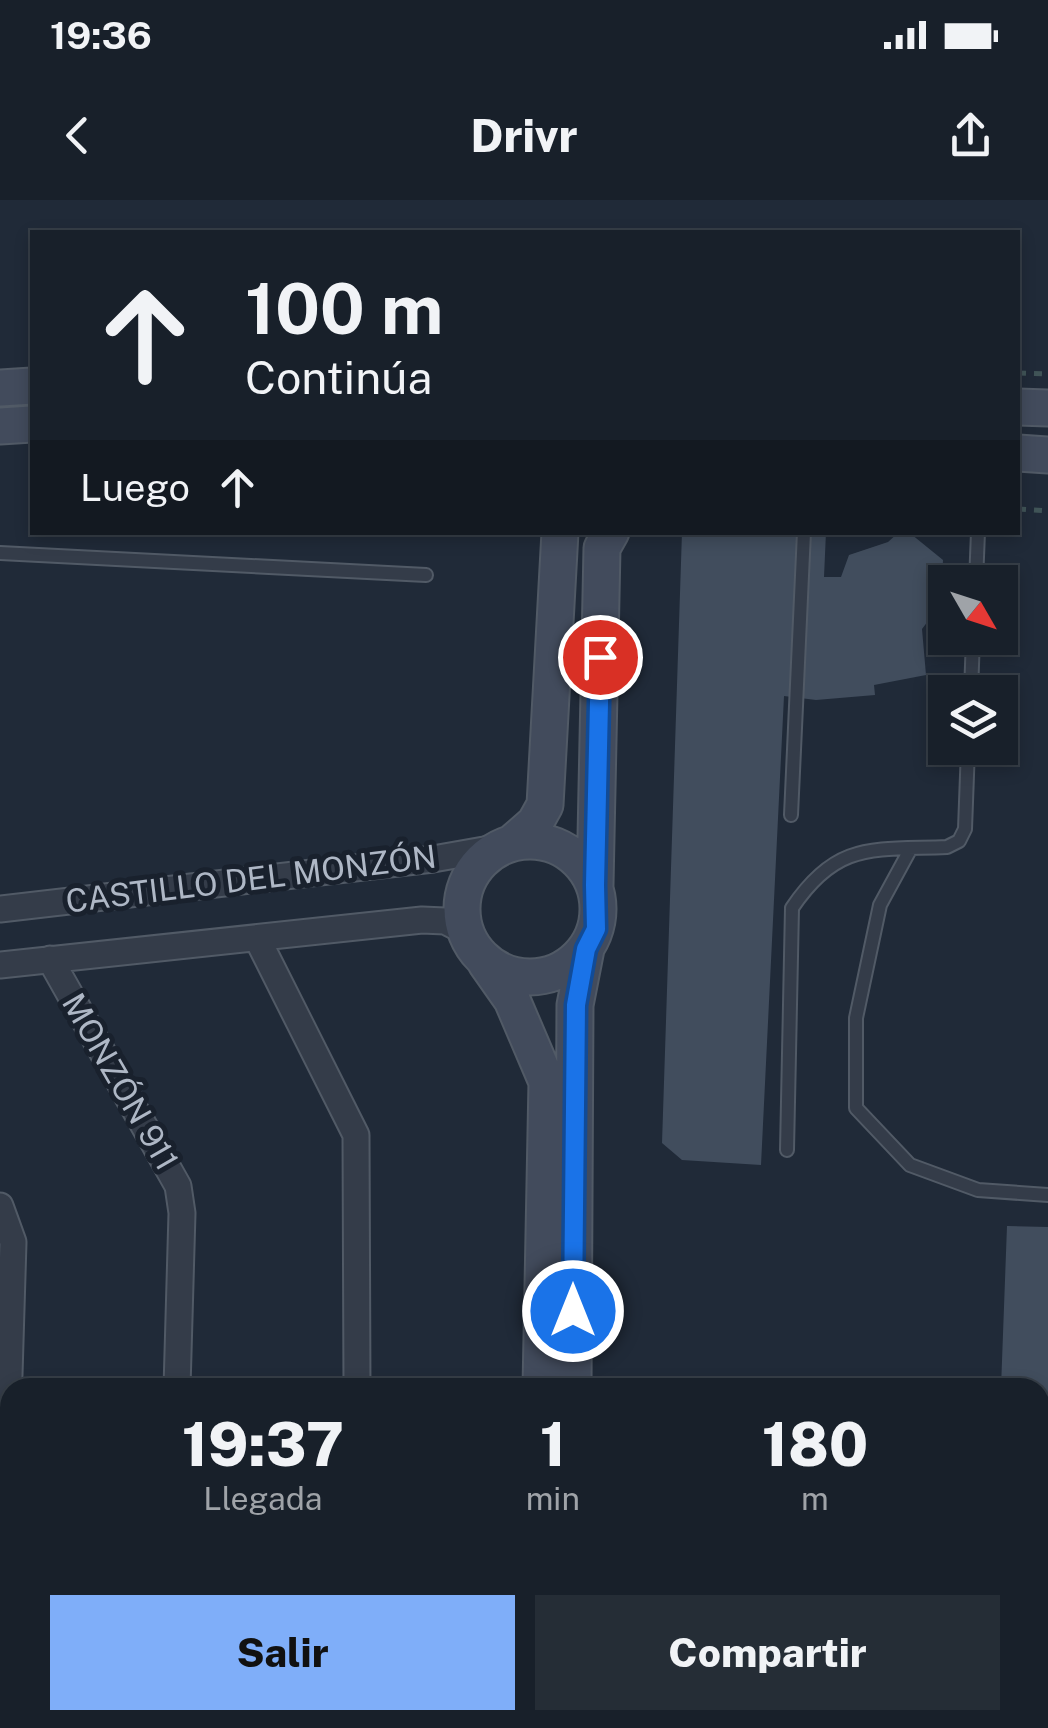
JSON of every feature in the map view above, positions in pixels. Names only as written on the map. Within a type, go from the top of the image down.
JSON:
[{"type":"street","points":[[0,388],[30,386]]},
{"type":"street","points":[[1020,406],[1048,408]]},
{"type":"street","points":[[0,426],[30,424]]},
{"type":"street","points":[[1020,453],[1048,455]]},
{"type":"street","points":[[541,1378],[546,1082],[512,1000],[465,930],[462,901],[468,878],[482,860],[535,824],[544,804],[559,535]]},
{"type":"street","points":[[573,1378],[576,1005],[586,949],[596,929],[602,548],[609,535]]},
{"type":"street","points":[[507,845],[546,842],[568,851],[584,866],[595,885]]},
{"type":"street","name":"CASTILLO DEL MONZÓN","points":[[0,909],[433,859],[507,845]]},
{"type":"street","name":"CASTILLO DEL MONZÓN","points":[[0,964],[422,920],[444,922],[465,930]]},
{"type":"street","points":[[257,938],[356,1135],[358,1378]]},
{"type":"street","points":[[486,963],[506,974],[551,975],[570,965],[586,949]]},
{"type":"street","name":"MONZÓN 911","points":[[50,960],[178,1186],[182,1213],[177,1378]]},
{"type":"street","points":[[0,1206],[13,1242],[9,1378]]},
{"type":"lane","points":[[791,815],[804,535]]},
{"type":"lane","points":[[977,565],[978,535]]},
{"type":"lane","points":[[0,552],[426,575]]},
{"type":"lane","points":[[786,1150],[792,908],[814,876],[860,851],[946,847],[959,841],[965,828],[967,765]]},
{"type":"lane","points":[[911,848],[880,904],[856,1018],[856,1108],[910,1165],[978,1190],[1048,1194]]},
{"type":"path","points":[[1020,373],[1048,374]]},
{"type":"path","points":[[1020,509],[1048,511]]},
{"type":"building","points":[[682,535],[826,535],[824,577],[841,577],[849,555],[888,542],[896,535],[912,535],[943,560],[943,565],[928,565],[928,621],[922,629],[926,675],[874,685],[875,695],[816,700],[784,696],[761,1165],[682,1160],[662,1143]]},
{"type":"building","points":[[1007,1226],[1048,1227],[1048,1378],[1001,1378]]},
{"type":"route","points":[[573,1311],[576,1005],[586,949],[596,929],[599,907],[595,885],[600,657]]}]
